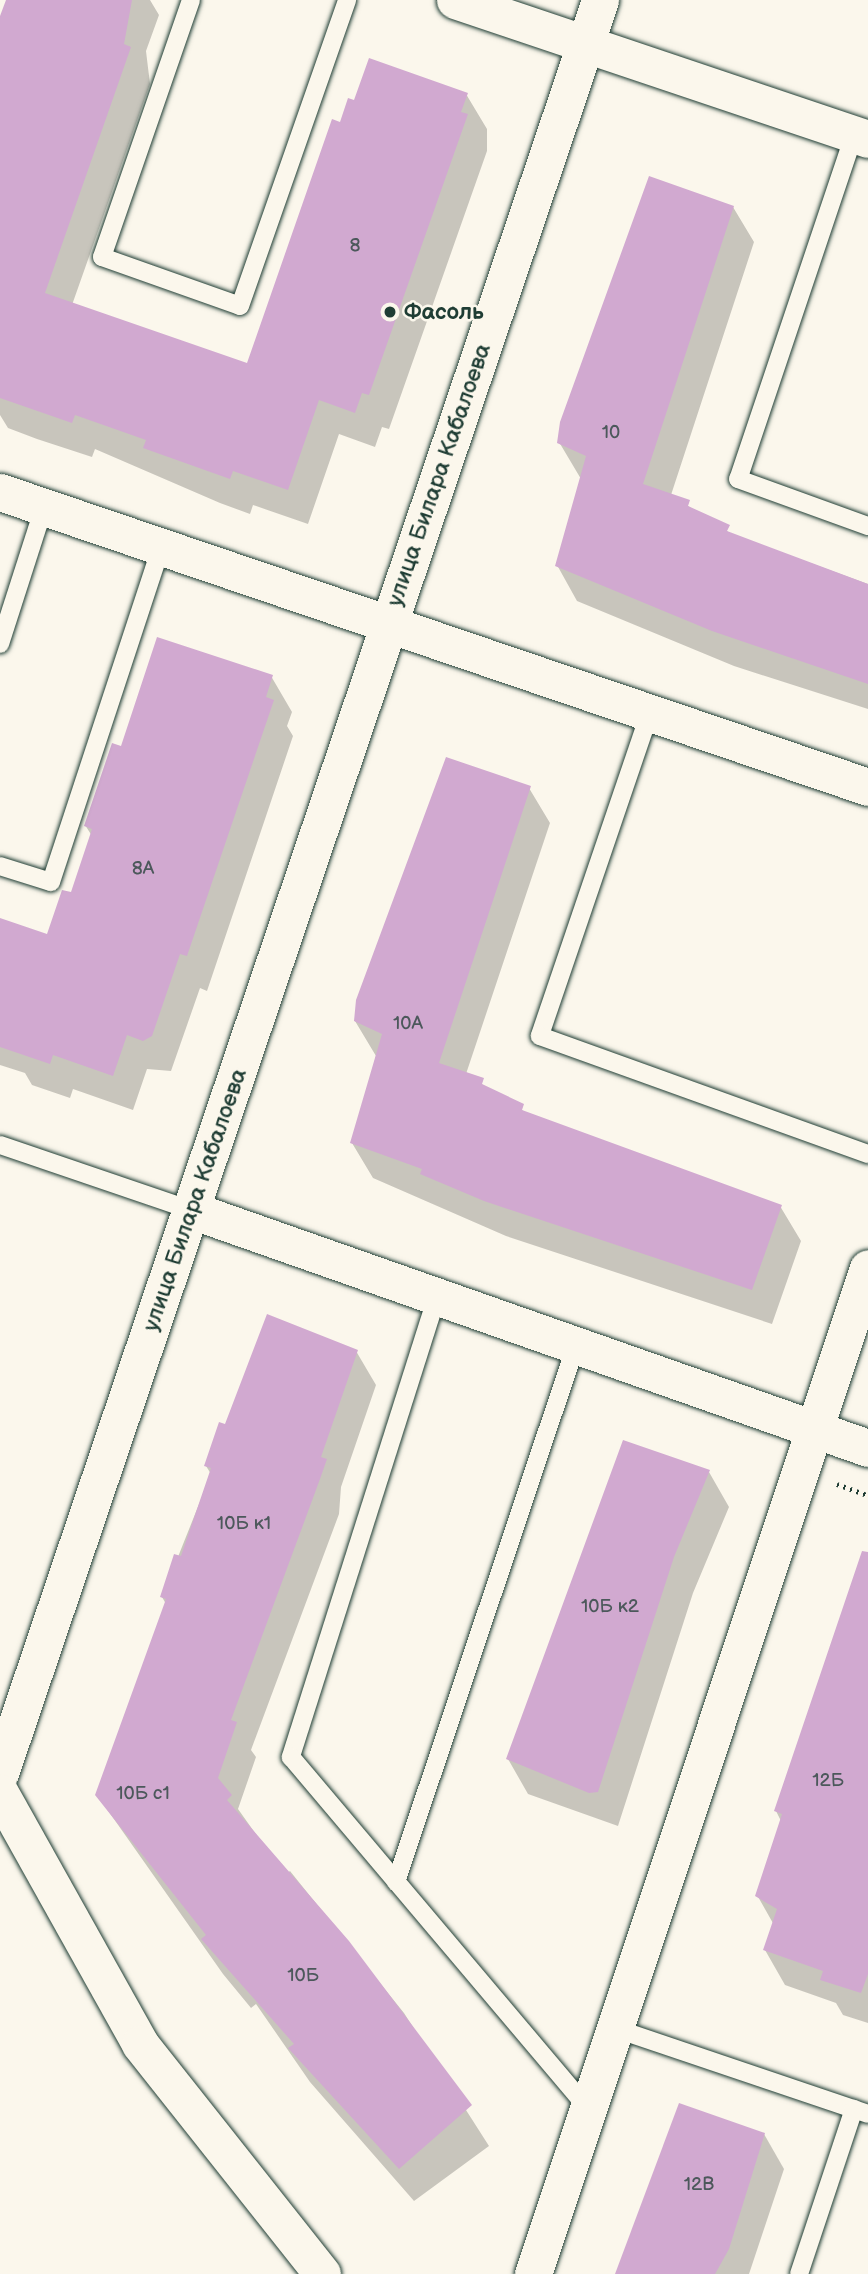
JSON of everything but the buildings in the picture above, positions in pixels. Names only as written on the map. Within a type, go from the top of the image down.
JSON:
[{"type":"street","points":[[455,0],[584,46],[861,137]]},
{"type":"street","name":"улица Билара Кабалоева","points":[[0,1773],[600,0]]},
{"type":"street","name":"улица Билара Кабалоева","points":[[0,492],[649,715],[868,787]]},
{"type":"street","points":[[191,1210],[868,1448]]},
{"type":"street","points":[[533,2274],[868,1268]]},
{"type":"street","points":[[0,1793],[140,2044],[322,2274]]},
{"type":"lane","points":[[191,0],[102,257],[240,306],[347,0]]},
{"type":"lane","points":[[861,137],[738,479],[868,526]]},
{"type":"lane","points":[[0,644],[44,507]]},
{"type":"lane","points":[[0,866],[51,882],[160,547]]},
{"type":"lane","points":[[649,715],[540,1036],[868,1154]]},
{"type":"lane","points":[[0,1145],[191,1210]]},
{"type":"lane","points":[[437,1296],[290,1757],[587,2109]]},
{"type":"lane","points":[[396,1882],[576,1345]]},
{"type":"lane","points":[[614,2028],[861,2112],[799,2274]]},
{"type":"path","points":[[825,1480],[868,1494]]},
{"type":"place","name":"Фасоль","points":[[390,312]]}]
